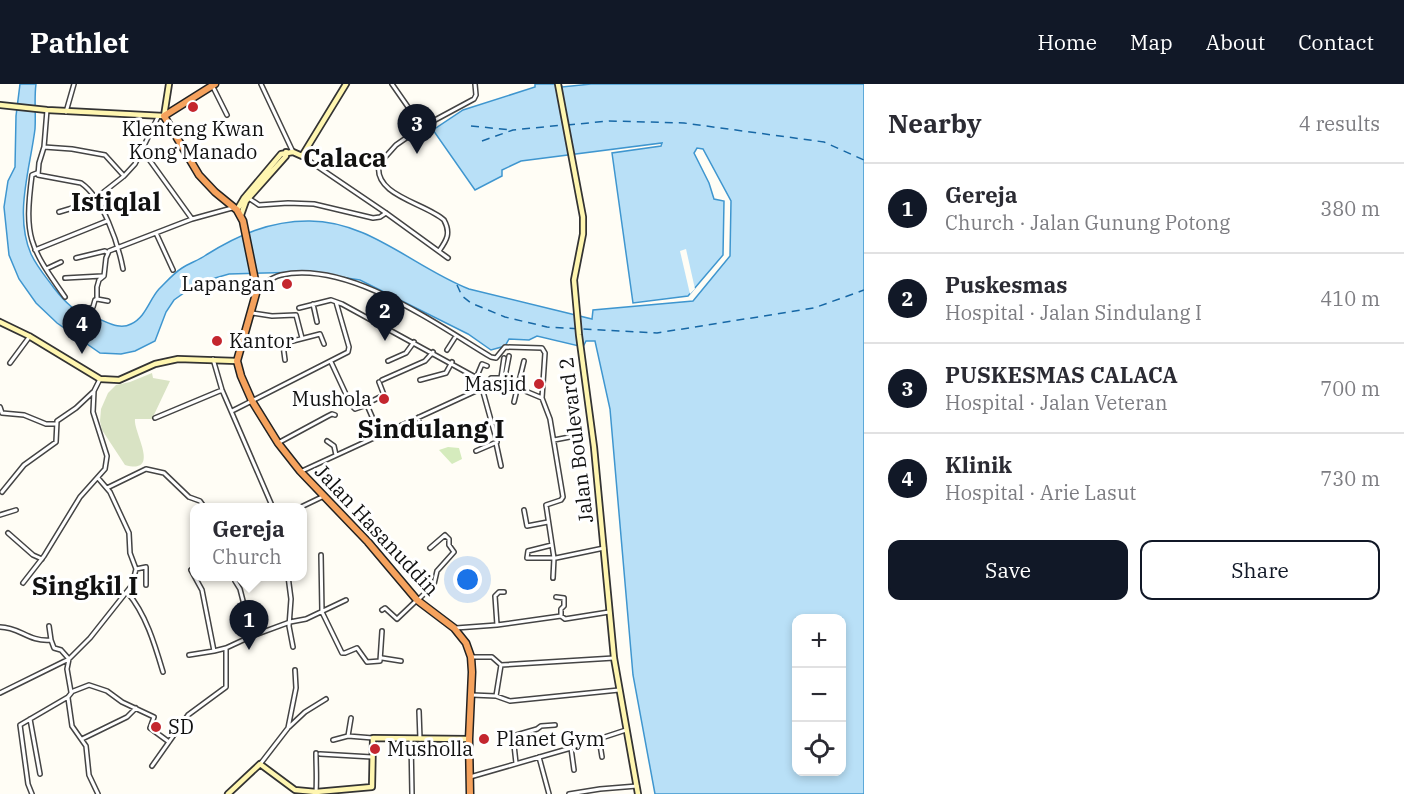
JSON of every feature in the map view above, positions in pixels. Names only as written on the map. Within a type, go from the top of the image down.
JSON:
[{"type":"highway","points":[[214,85],[161,116],[199,176],[238,213],[256,284],[252,313],[237,361]]},
{"type":"highway","name":"Jalan Hasanuddin","points":[[237,361],[252,401],[278,443],[300,471],[368,542],[417,600],[454,628],[464,639],[471,657]]},
{"type":"highway","points":[[470,794],[471,657]]},
{"type":"main road","points":[[0,105],[66,112],[161,116],[169,84]]},
{"type":"main road","points":[[238,213],[246,198],[286,156],[286,152],[302,156],[346,84]]},
{"type":"main road","name":"Jalan Boulevard 2","points":[[558,84],[583,217],[583,234],[574,280],[580,344],[594,447],[614,658],[638,794]]},
{"type":"main road","points":[[0,322],[30,336],[100,379],[119,380],[156,364],[178,359],[237,361]]},
{"type":"main road","points":[[228,794],[260,764],[299,792],[372,788],[373,738],[469,740]]},
{"type":"street","points":[[66,112],[74,84]]},
{"type":"street","points":[[261,84],[293,152]]},
{"type":"street","points":[[392,84],[422,127]]},
{"type":"street","points":[[439,251],[448,238],[444,220],[392,191],[383,183],[378,170],[379,164],[386,155],[422,127],[474,99],[475,84]]},
{"type":"street","points":[[214,85],[226,115]]},
{"type":"street","points":[[47,110],[44,147],[37,173],[32,175],[28,225],[35,250],[65,297]]},
{"type":"street","points":[[59,212],[96,199],[124,176],[135,164],[143,151],[146,138],[161,116]]},
{"type":"street","points":[[44,147],[105,155],[124,176]]},
{"type":"street","points":[[143,151],[192,219]]},
{"type":"street","points":[[302,156],[446,257]]},
{"type":"street","points":[[37,173],[40,176],[82,184],[96,199],[119,248],[123,269]]},
{"type":"street","points":[[246,198],[259,206],[288,203],[314,204],[373,218],[386,213]]},
{"type":"street","points":[[76,258],[105,251],[108,253],[192,219],[238,213]]},
{"type":"street","points":[[35,250],[107,221]]},
{"type":"street","points":[[156,233],[173,270]]},
{"type":"street","points":[[88,309],[93,307],[94,300],[97,299],[97,287],[99,280],[104,276],[108,253]]},
{"type":"street","points":[[46,269],[61,262]]},
{"type":"street","points":[[256,284],[284,275],[335,277],[374,291],[493,358],[497,357],[503,348],[542,348],[545,351],[542,398],[550,419],[563,498],[546,504],[555,558],[553,578]]},
{"type":"street","points":[[65,278],[104,276]]},
{"type":"street","points":[[97,299],[108,301]]},
{"type":"street","points":[[299,308],[331,300],[354,309],[489,383],[518,388],[542,398]]},
{"type":"street","points":[[232,411],[348,352],[350,348],[336,302]]},
{"type":"street","points":[[313,304],[317,322]]},
{"type":"street","points":[[252,313],[272,316],[296,315],[302,338]]},
{"type":"street","points":[[285,360],[283,344],[320,334],[324,344]]},
{"type":"street","points":[[10,363],[30,336]]},
{"type":"street","points":[[447,350],[456,336]]},
{"type":"street","points":[[388,361],[406,353],[414,342]]},
{"type":"street","points":[[331,362],[345,395],[354,409],[384,395],[380,381],[425,361],[433,352]]},
{"type":"street","points":[[503,387],[510,356]]},
{"type":"street","points":[[300,471],[482,388],[489,383],[491,378],[501,378],[504,358]]},
{"type":"street","points":[[213,359],[222,390],[271,503]]},
{"type":"street","points":[[514,402],[524,361]]},
{"type":"street","points":[[420,380],[446,372],[452,362]]},
{"type":"street","points":[[477,376],[482,364],[487,366]]},
{"type":"street","points":[[2,492],[27,462],[56,442],[56,424],[94,391],[100,379]]},
{"type":"street","points":[[482,388],[501,466]]},
{"type":"street","points":[[155,418],[222,390]]},
{"type":"street","points":[[23,583],[42,559],[80,497],[105,469],[107,456],[93,412],[94,391]]},
{"type":"street","points":[[366,404],[380,435]]},
{"type":"street","points":[[0,407],[2,413],[24,415],[56,424]]},
{"type":"street","points":[[278,443],[322,418],[335,415]]},
{"type":"street","points":[[419,417],[425,435]]},
{"type":"street","points":[[554,440],[575,436]]},
{"type":"street","points":[[327,441],[334,446],[336,455]]},
{"type":"street","points":[[476,452],[496,443]]},
{"type":"street","points":[[108,488],[146,468],[164,473],[189,497],[202,503]]},
{"type":"street","points":[[0,693],[57,667],[69,659],[90,638],[132,585],[136,569],[130,553],[129,533],[108,488],[98,478]]},
{"type":"street","points":[[307,503],[324,496]]},
{"type":"street","points":[[0,515],[16,510]]},
{"type":"street","points":[[524,510],[527,526],[548,522]]},
{"type":"street","points":[[8,533],[33,555],[42,559]]},
{"type":"street","points":[[381,610],[385,608],[397,619],[434,584],[437,571],[454,552],[445,535],[430,548]]},
{"type":"street","points":[[552,545],[529,551],[526,554],[529,558],[555,558],[604,548]]},
{"type":"street","points":[[321,555],[322,612],[342,653],[357,648],[367,662],[380,661],[382,658],[401,661]]},
{"type":"street","points":[[136,569],[146,567],[146,585]]},
{"type":"street","points":[[197,581],[202,590],[214,651]]},
{"type":"street","points":[[236,581],[240,589],[252,636]]},
{"type":"street","points":[[289,581],[291,599],[289,626],[293,646]]},
{"type":"street","points":[[127,592],[145,622],[163,672]]},
{"type":"street","points":[[497,625],[495,596],[499,592],[504,592]]},
{"type":"street","points":[[556,597],[564,598],[561,616]]},
{"type":"street","points":[[189,656],[226,648],[290,622],[306,619],[346,600]]},
{"type":"street","points":[[454,628],[497,625],[561,616],[565,619],[610,612]]},
{"type":"street","points":[[49,626],[54,648],[61,650],[69,659]]},
{"type":"street","points":[[0,627],[15,630],[33,640],[51,640]]},
{"type":"street","points":[[382,632],[382,658]]},
{"type":"street","points":[[152,766],[188,715],[226,687],[226,648]]},
{"type":"street","points":[[471,657],[492,657],[501,665],[614,658]]},
{"type":"street","points":[[69,659],[67,669],[72,692]]},
{"type":"street","points":[[496,696],[501,665]]},
{"type":"street","points":[[288,728],[296,688],[295,670]]},
{"type":"street","points":[[32,794],[28,784],[20,725],[68,697],[82,686],[93,686],[154,717],[150,728],[169,742]]},
{"type":"street","points":[[470,695],[496,696],[510,701],[619,690]]},
{"type":"street","points":[[68,697],[72,726],[86,746],[90,775],[98,794]]},
{"type":"street","points":[[260,764],[288,728],[305,712],[326,699]]},
{"type":"street","points":[[82,739],[127,717],[136,708]]},
{"type":"street","points":[[419,711],[420,739]]},
{"type":"street","points":[[348,736],[351,718]]},
{"type":"street","points":[[30,719],[40,774]]},
{"type":"street","points":[[516,764],[513,736],[541,726],[555,724]]},
{"type":"street","points":[[470,777],[571,748],[626,729]]},
{"type":"street","points":[[333,740],[348,736],[373,738]]},
{"type":"street","points":[[411,738],[412,794]]},
{"type":"street","points":[[598,738],[602,757]]},
{"type":"street","points":[[571,748],[574,770]]},
{"type":"street","points":[[316,792],[319,772],[318,754],[372,757]]},
{"type":"street","points":[[539,757],[549,794]]},
{"type":"street","points":[[569,794],[636,786]]},
{"type":"street","points":[[372,788],[372,794]]},
{"type":"green space","points":[[152,373],[153,378],[170,381],[152,419],[135,419],[143,451],[142,464],[125,465],[102,430],[101,409],[108,393],[116,385]]},
{"type":"green space","points":[[448,447],[459,448],[462,459],[452,464],[439,450]]},
{"type":"water","points":[[20,84],[36,84],[35,129],[23,208],[26,239],[39,268],[62,298],[81,313],[112,324],[126,326],[136,321],[144,313],[159,289],[176,272],[230,241],[267,226],[308,221],[351,228],[469,289],[592,319],[593,310],[693,301],[730,256],[731,201],[703,149],[697,148],[694,153],[714,199],[724,201],[723,255],[688,296],[633,303],[612,153],[661,146],[662,143],[521,161],[502,170],[502,176],[475,190],[433,130],[463,110],[535,87],[535,84],[561,84],[562,87],[591,84],[864,84],[864,794],[655,794],[633,675],[610,409],[595,341],[586,341],[583,347],[537,336],[529,340],[509,339],[505,346],[491,350],[468,334],[360,280],[307,272],[229,274],[198,283],[174,300],[166,312],[155,341],[135,351],[121,354],[100,353],[57,323],[36,303],[19,279],[9,255],[4,207],[8,181],[15,167],[16,116]]},
{"type":"pier","points":[[686,249],[695,289],[690,294],[680,251]]},
{"type":"ferry route","points":[[567,125],[609,121],[684,123],[824,142],[864,160]]},
{"type":"ferry route","points":[[482,141],[513,130],[563,125]]},
{"type":"ferry route","points":[[471,126],[512,130]]},
{"type":"ferry route","points":[[457,285],[462,296],[471,303],[505,317],[547,327],[657,333],[814,308],[864,290]]},
{"type":"place","name":"Klenteng Kwan Kong Manado","points":[[193,107]]},
{"type":"place","name":"PUSKESMAS CALACA","points":[[417,154]]},
{"type":"place","name":"Lapangan","points":[[287,284]]},
{"type":"place","name":"Kantor","points":[[217,341]]},
{"type":"place","name":"Puskesmas","points":[[385,341]]},
{"type":"place","name":"Klinik","points":[[82,354]]},
{"type":"place","name":"Masjid","points":[[539,384]]},
{"type":"place","name":"Mushola","points":[[384,399]]},
{"type":"place","name":"Gereja","points":[[249,650]]},
{"type":"place","name":"SD","points":[[156,727]]},
{"type":"place","name":"Planet Gym","points":[[484,739]]},
{"type":"place","name":"Musholla","points":[[375,749]]},
{"type":"district","name":"Calaca","points":[[345,158]]},
{"type":"district","name":"Istiqlal","points":[[116,202]]},
{"type":"district","name":"Sindulang I","points":[[431,429]]},
{"type":"district","name":"Singkil I","points":[[85,586]]}]
